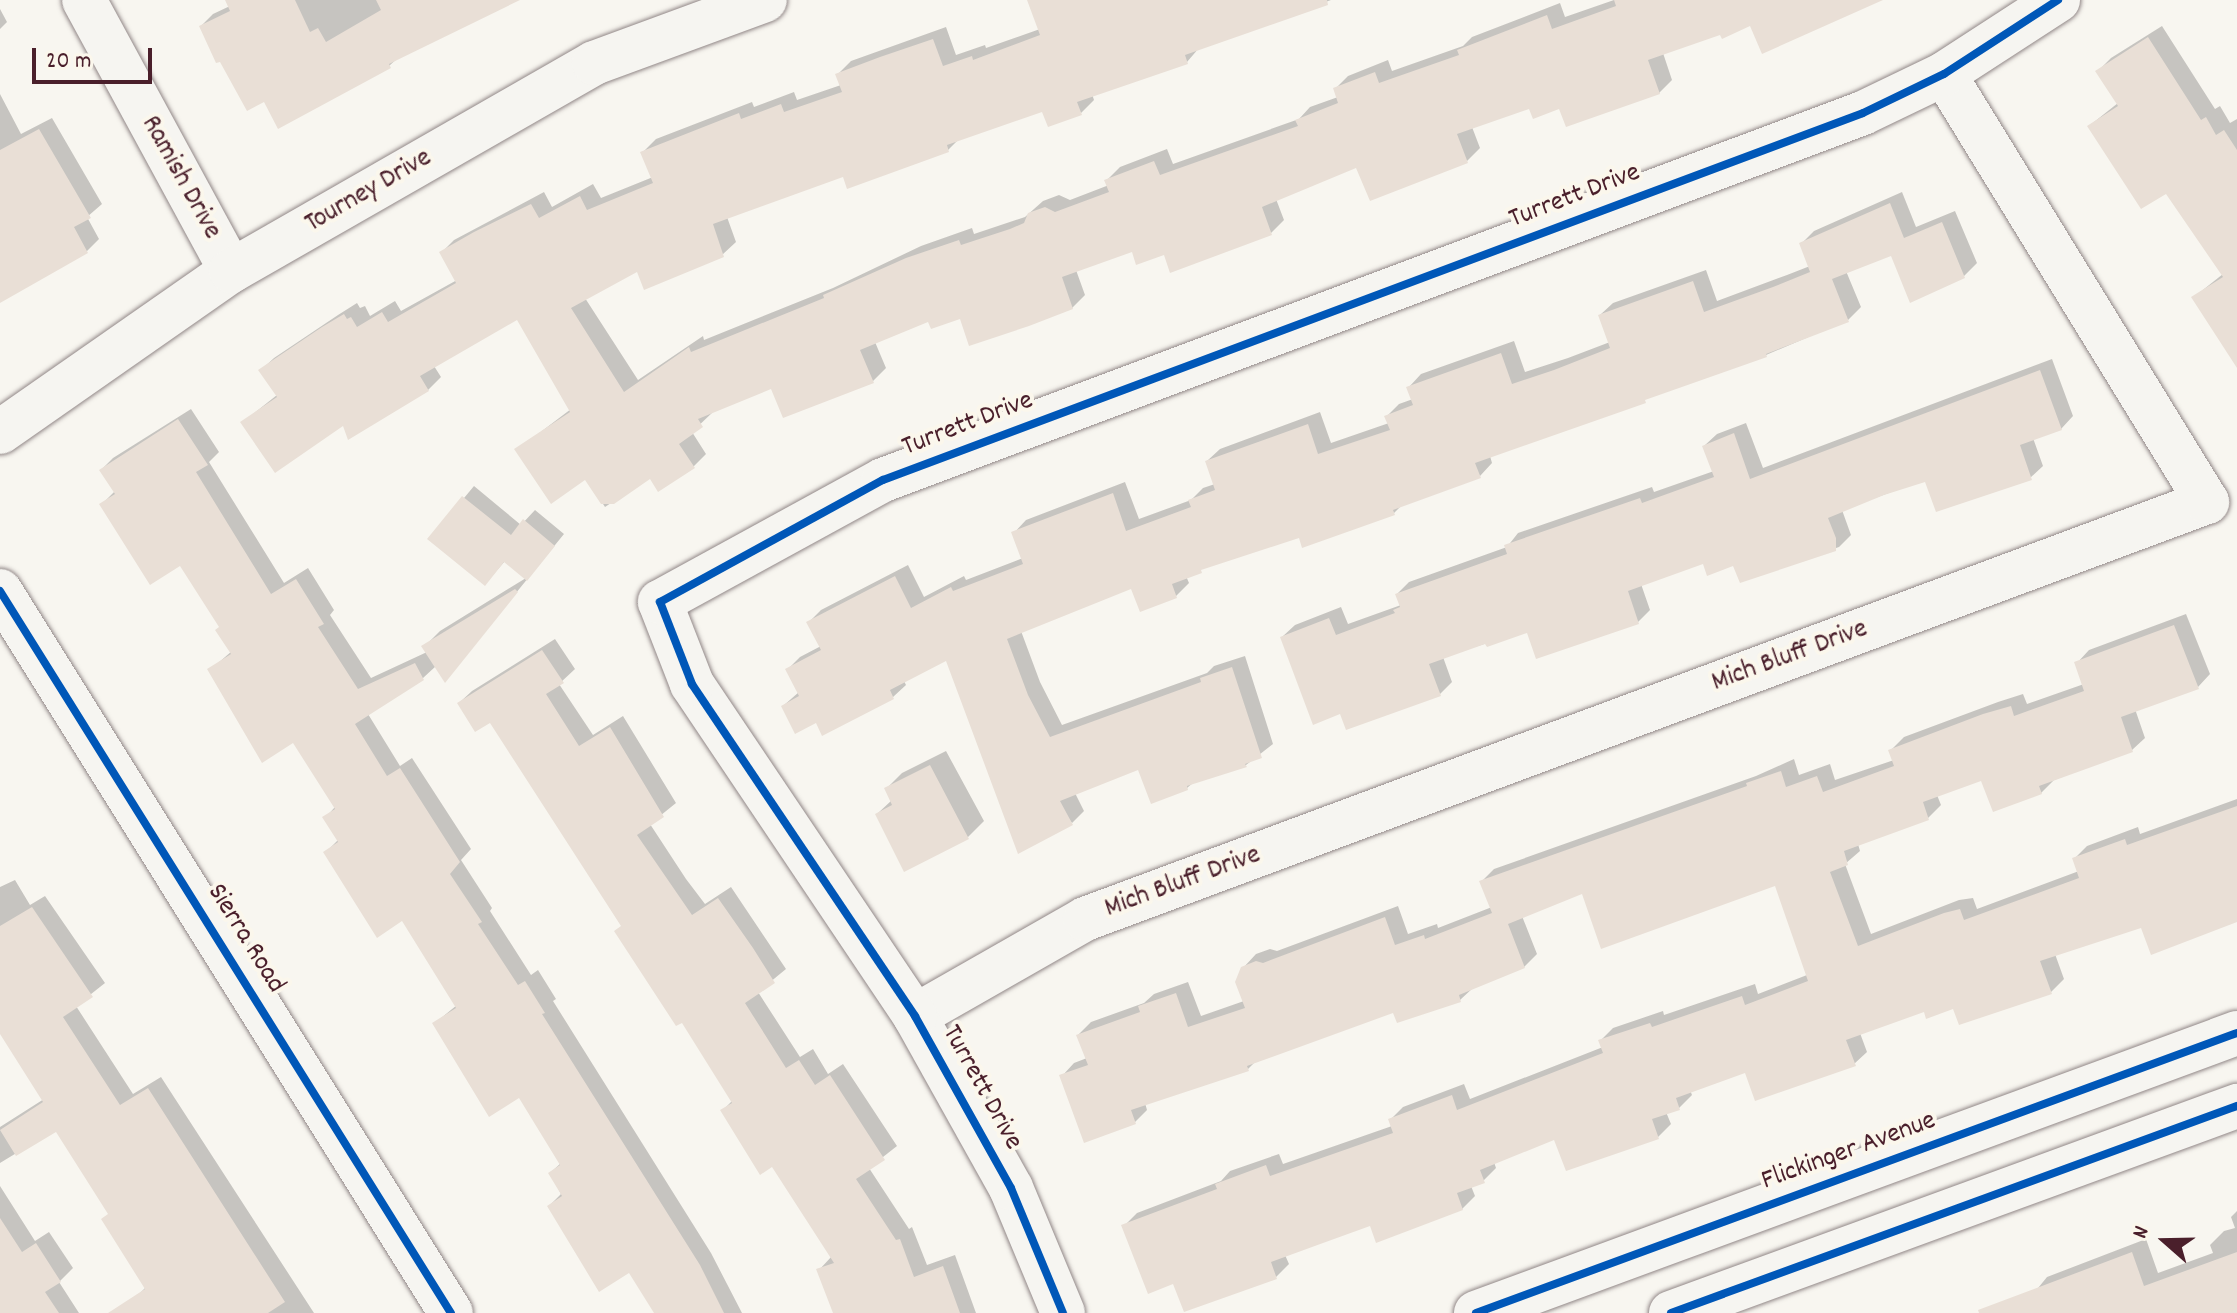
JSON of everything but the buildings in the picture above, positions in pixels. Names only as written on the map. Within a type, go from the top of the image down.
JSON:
[{"type":"street","name":"Ramish Drive","points":[[84,0],[231,271]]},
{"type":"street","name":"Tourney Drive","points":[[0,432],[231,271],[594,63],[765,0]]},
{"type":"street","name":"Turrett Drive","points":[[1063,1313],[1011,1188],[915,1016],[692,684],[660,602],[883,480],[1863,113],[1944,74],[2058,0]]},
{"type":"street","name":"Mich Bluff Drive","points":[[915,1016],[1085,919],[2207,502],[1944,74]]},
{"type":"street","name":"Sierra Road","points":[[0,591],[451,1313]]},
{"type":"street","name":"Flickinger Avenue","points":[[1476,1313],[2237,1033]]},
{"type":"street","points":[[1671,1313],[2237,1106]]},
{"type":"cycle path","points":[[1063,1313],[1011,1188],[915,1016],[692,684],[660,602],[883,480],[1863,113],[1944,74],[2058,0]]},
{"type":"cycle path","points":[[0,591],[451,1313]]},
{"type":"cycle path","points":[[1476,1313],[2237,1033]]},
{"type":"cycle path","points":[[1671,1313],[2237,1106]]}]
